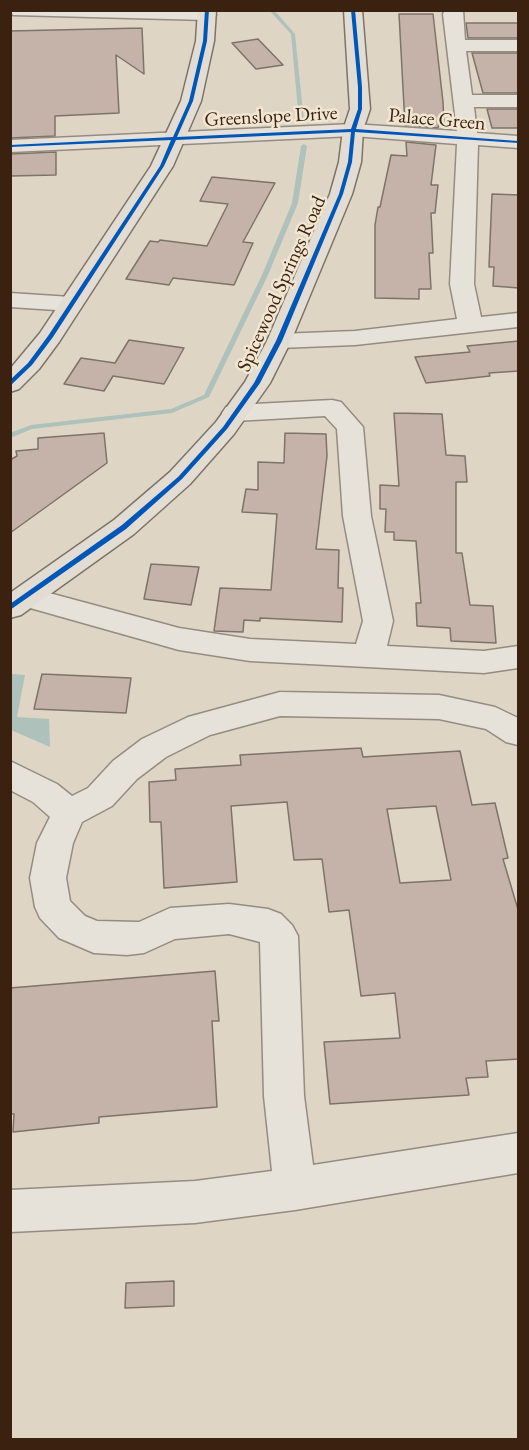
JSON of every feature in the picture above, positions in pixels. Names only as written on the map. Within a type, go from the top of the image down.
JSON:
[{"type":"main road","name":"Spicewood Springs Road","points":[[19,603],[124,527],[180,478],[257,383],[283,333],[341,194],[350,162],[353,130],[360,109],[353,10]]},
{"type":"main road","points":[[10,384],[30,364],[162,166],[175,139],[200,68],[207,13]]},
{"type":"street","points":[[14,10],[207,13]]},
{"type":"street","points":[[454,10],[452,14],[468,140],[462,284],[470,325]]},
{"type":"street","points":[[457,46],[519,45]]},
{"type":"street","points":[[464,101],[519,101]]},
{"type":"street","name":"Greenslope Drive","points":[[10,146],[353,130]]},
{"type":"street","name":"Palace Green","points":[[353,130],[519,142]]},
{"type":"street","points":[[10,300],[71,304]]},
{"type":"street","points":[[283,333],[355,338],[428,328],[519,320]]},
{"type":"street","points":[[235,413],[332,408],[350,428],[357,516],[378,621],[369,654]]},
{"type":"street","points":[[19,603],[179,639],[250,650],[369,654],[484,662],[519,657]]},
{"type":"street","points":[[296,1189],[284,1096],[279,936],[268,925],[229,919],[170,924],[144,937],[127,939],[94,937],[80,932],[64,921],[53,907],[48,878],[55,843],[69,813],[100,797],[125,770],[154,748],[200,726],[280,704],[439,707],[495,719],[519,733]]},
{"type":"street","points":[[10,774],[45,794],[69,813]]},
{"type":"street","points":[[10,1212],[195,1202],[296,1189],[519,1153]]},
{"type":"shaded area","points":[[11,674],[25,675],[17,717],[49,719],[50,747],[11,730]]},
{"type":"building","points":[[399,14],[433,14],[444,124],[439,124],[438,128],[405,125]]},
{"type":"building","points":[[466,23],[519,23],[519,38],[468,38]]},
{"type":"building","points":[[142,28],[144,74],[116,55],[119,113],[55,116],[55,136],[10,138],[10,31]]},
{"type":"building","points":[[258,39],[283,65],[256,69],[232,43]]},
{"type":"building","points":[[472,53],[519,53],[519,93],[483,93]]},
{"type":"building","points":[[487,109],[519,109],[519,128],[492,128]]},
{"type":"building","points":[[406,142],[436,145],[431,185],[438,185],[435,213],[431,213],[433,253],[429,253],[431,289],[419,289],[419,299],[375,298],[375,225],[378,207],[380,207],[391,155],[407,156]]},
{"type":"building","points":[[56,152],[56,175],[10,176],[10,154]]},
{"type":"building","points":[[212,177],[275,183],[243,242],[253,243],[234,285],[173,278],[169,285],[126,279],[150,241],[160,240],[207,246],[228,204],[200,201]]},
{"type":"building","points":[[492,194],[519,195],[519,288],[493,286],[494,267],[489,267]]},
{"type":"building","points":[[129,340],[184,348],[164,384],[113,376],[104,391],[64,384],[81,358],[115,363]]},
{"type":"building","points":[[519,341],[519,371],[489,373],[490,376],[426,383],[415,357],[470,352],[467,346]]},
{"type":"building","points":[[394,413],[442,414],[446,455],[465,456],[467,482],[456,482],[456,553],[462,553],[470,605],[493,606],[496,643],[451,641],[450,628],[417,626],[416,603],[421,603],[416,541],[394,540],[394,532],[385,532],[386,509],[380,509],[380,485],[399,486]]},
{"type":"building","points":[[104,433],[107,463],[10,533],[10,460],[17,456],[16,451],[38,449],[38,438]]},
{"type":"building","points":[[285,433],[326,434],[327,456],[316,549],[339,550],[338,588],[343,588],[342,622],[260,618],[260,621],[244,620],[243,632],[214,631],[220,588],[271,590],[277,514],[242,512],[246,489],[258,490],[258,462],[284,463]]},
{"type":"building","points":[[151,564],[199,567],[191,605],[144,599]]},
{"type":"building","points":[[42,674],[131,678],[126,713],[34,709]]},
{"type":"building","points":[[361,748],[363,757],[460,751],[472,805],[495,803],[508,858],[503,859],[519,913],[519,1059],[486,1061],[488,1077],[466,1078],[469,1095],[330,1104],[324,1042],[400,1038],[395,993],[361,996],[349,910],[329,912],[322,859],[294,860],[287,802],[231,806],[237,882],[164,888],[161,822],[150,822],[149,782],[176,780],[175,769],[241,765],[240,755]],"holes":[[[436,806],[451,880],[400,883],[387,809]]]},
{"type":"building","points":[[215,971],[219,1021],[212,1021],[217,1107],[99,1117],[99,1123],[13,1132],[14,1114],[10,1114],[10,988]]},
{"type":"building","points":[[174,1281],[174,1306],[125,1308],[126,1283]]},
{"type":"waterway","points":[[271,10],[293,34],[302,121]]},
{"type":"waterway","points":[[10,436],[31,427],[172,411],[207,396],[265,275],[295,203],[304,146]]},
{"type":"cycle path","points":[[10,384],[30,364],[50,337],[162,166],[191,101],[205,41],[207,10]]},
{"type":"cycle path","points":[[10,608],[124,527],[180,478],[225,428],[257,383],[279,341],[341,194],[350,162],[353,130],[360,109],[353,10]]},
{"type":"cycle path","points":[[10,146],[353,130],[518,142]]}]
